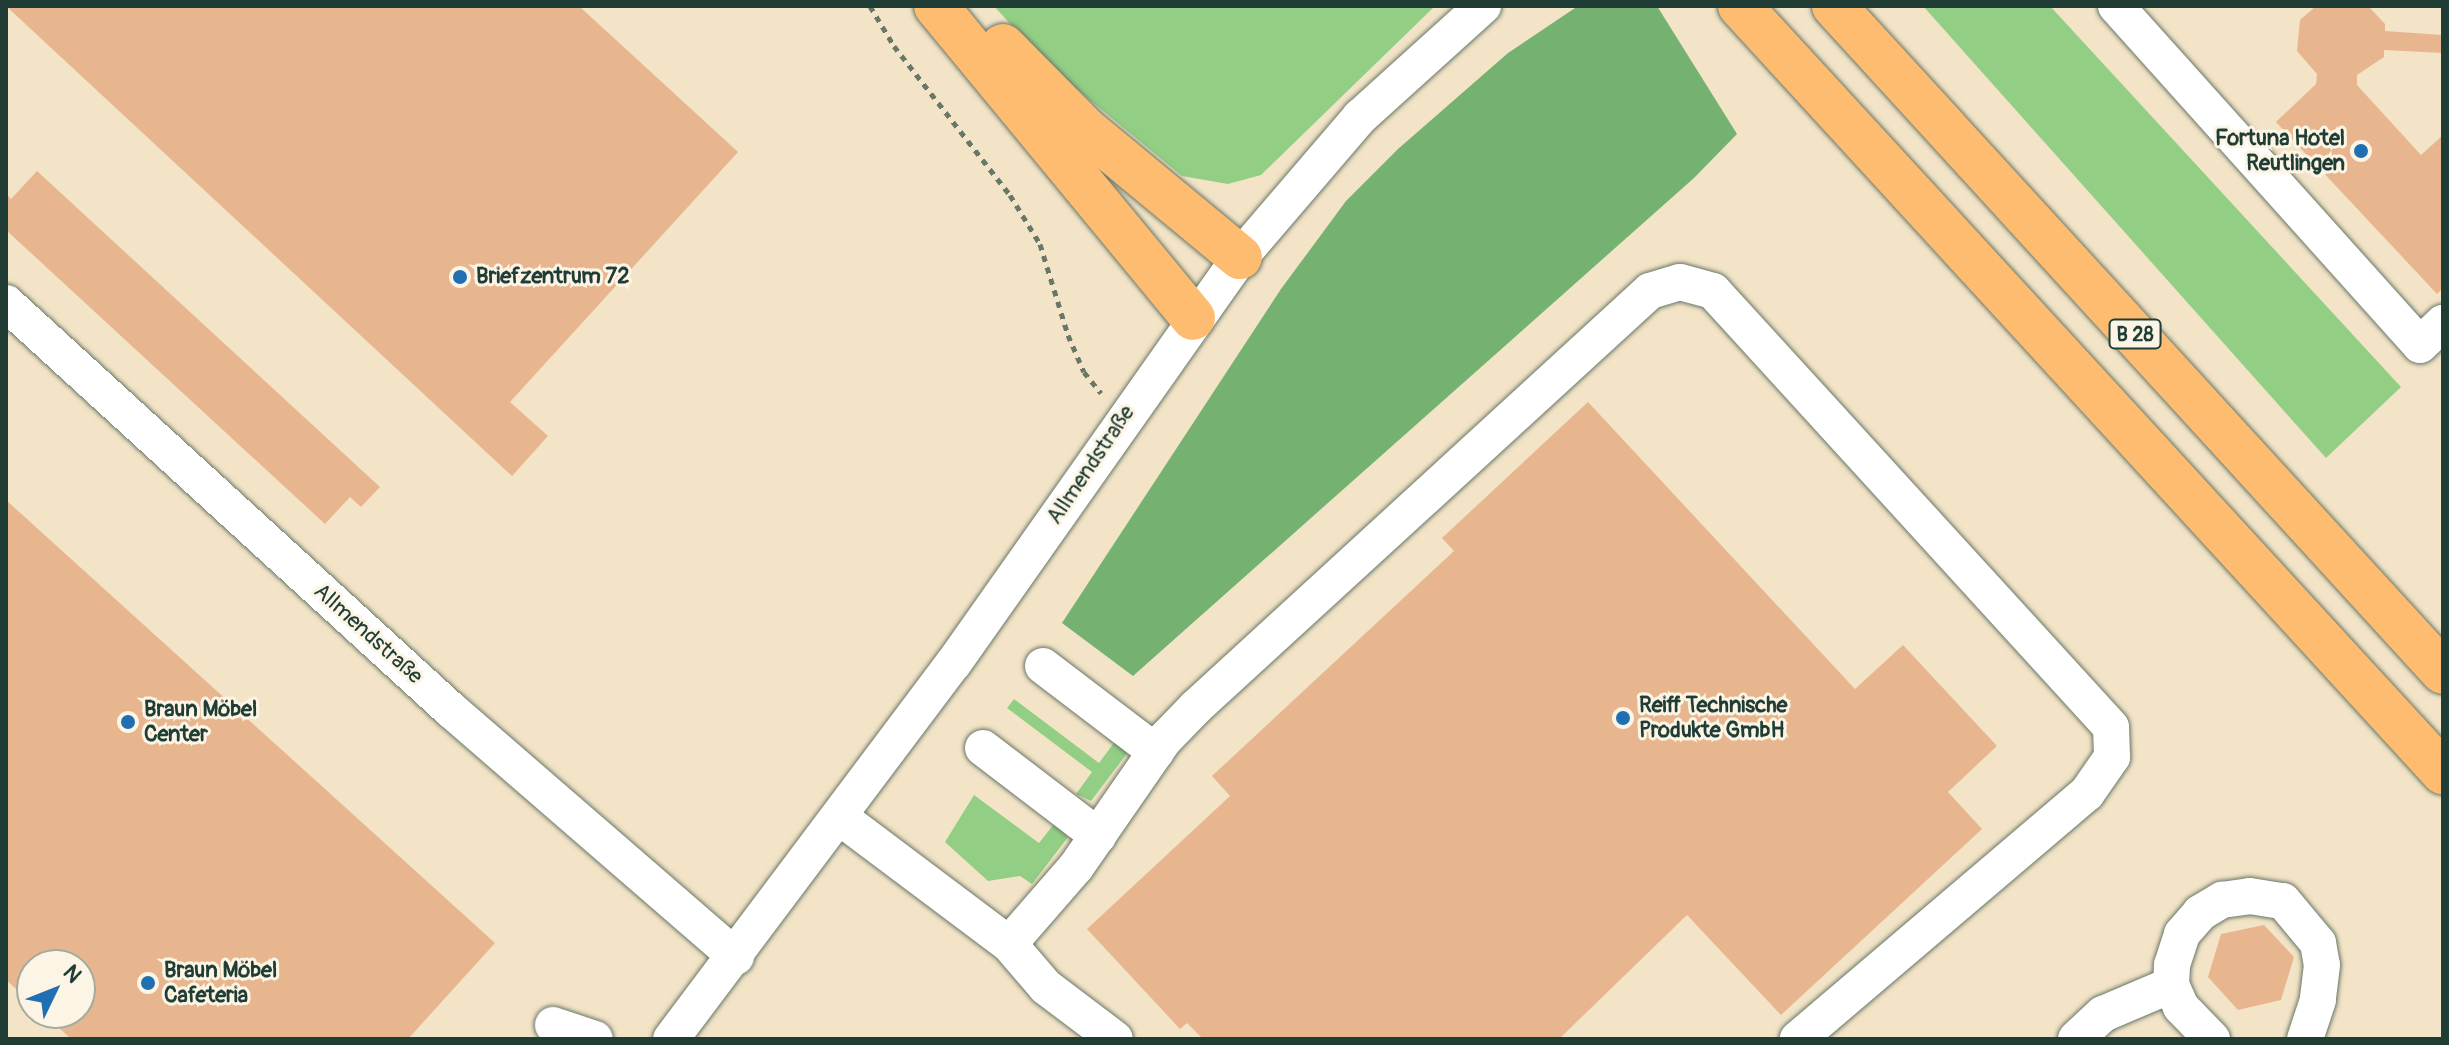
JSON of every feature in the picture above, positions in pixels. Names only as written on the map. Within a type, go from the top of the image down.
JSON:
[{"type":"highway","points":[[936,6],[1193,318]]},
{"type":"highway","points":[[968,6],[1085,129],[1240,257]]},
{"type":"highway","points":[[1740,6],[2443,772]]},
{"type":"highway","name":"B 28","points":[[1834,6],[2443,672]]},
{"type":"street","name":"Allmendstraße","points":[[671,1039],[841,818],[1193,318],[1240,257],[1360,117],[1483,6]]},
{"type":"street","points":[[2116,6],[2420,345],[2443,323]]},
{"type":"street","points":[[1009,944],[1098,836],[1156,752],[1196,707],[1650,291],[1680,282],[1713,291],[2111,727],[2112,757],[2087,793],[1798,1039]]},
{"type":"street","name":"Allmendstraße","points":[[6,303],[451,710],[736,957]]},
{"type":"street","points":[[1043,666],[1156,752]]},
{"type":"street","points":[[983,748],[1098,836]]},
{"type":"street","points":[[841,818],[1009,944],[1046,987],[1115,1039]]},
{"type":"street","points":[[2212,1039],[2181,1007],[2171,985],[2182,934],[2200,913],[2222,900],[2250,896],[2283,901],[2307,923],[2322,965],[2305,1039]]},
{"type":"street","points":[[2076,1039],[2103,1014],[2171,985]]},
{"type":"street","points":[[553,1025],[595,1039]]},
{"type":"path","points":[[870,6],[894,46],[1010,195],[1045,257],[1084,372],[1124,417]]},
{"type":"green space","points":[[994,6],[1435,6],[1261,175],[1228,184],[1182,176],[1045,63]]},
{"type":"green space","points":[[1578,6],[1657,6],[1737,134],[1694,178],[1133,676],[1062,623],[1281,289],[1346,201],[1398,149],[1508,53]]},
{"type":"green space","points":[[1923,6],[2050,6],[2401,387],[2326,458]]},
{"type":"green space","points":[[1014,699],[1099,763],[1116,740],[1128,752],[1091,801],[1076,794],[1092,772],[1007,708]]},
{"type":"green space","points":[[974,795],[1039,843],[1054,824],[1068,837],[1032,884],[1020,876],[988,881],[945,842]]},
{"type":"building","name":"Briefzentrum 72","points":[[6,6],[579,6],[738,152],[510,402],[548,436],[512,476]]},
{"type":"building","name":"Fortuna Hotel Reutlingen","points":[[2316,6],[2368,6],[2385,24],[2385,31],[2443,35],[2443,53],[2384,50],[2384,57],[2357,75],[2357,85],[2421,155],[2443,135],[2443,288],[2437,294],[2276,122],[2316,84],[2317,74],[2297,51],[2300,20]]},
{"type":"building","points":[[37,171],[380,487],[361,507],[350,497],[325,524],[6,230],[6,194],[11,199]]},
{"type":"building","name":"Reiff Technische Produkte GmbH","points":[[1588,402],[1855,689],[1903,645],[1997,746],[1948,792],[1982,829],[1781,1015],[1687,915],[1559,1039],[1203,1039],[1187,1023],[1180,1029],[1087,929],[1230,796],[1212,776],[1454,551],[1442,538]]},
{"type":"building","name":"Braun Möbel Center","points":[[6,500],[495,943],[408,1039],[71,1039],[60,1029],[96,1029],[96,949],[16,949],[16,989],[6,980]]},
{"type":"building","points":[[2264,925],[2294,957],[2281,1000],[2238,1010],[2208,977],[2221,934]]},
{"type":"place","name":"Fortuna Hotel Reutlingen","points":[[2361,151]]},
{"type":"place","name":"Briefzentrum 72","points":[[460,277]]},
{"type":"place","name":"Reiff Technische Produkte GmbH","points":[[1623,718]]},
{"type":"place","name":"Braun Möbel Center","points":[[128,722]]},
{"type":"place","name":"Braun Möbel Cafeteria","points":[[148,983]]}]
